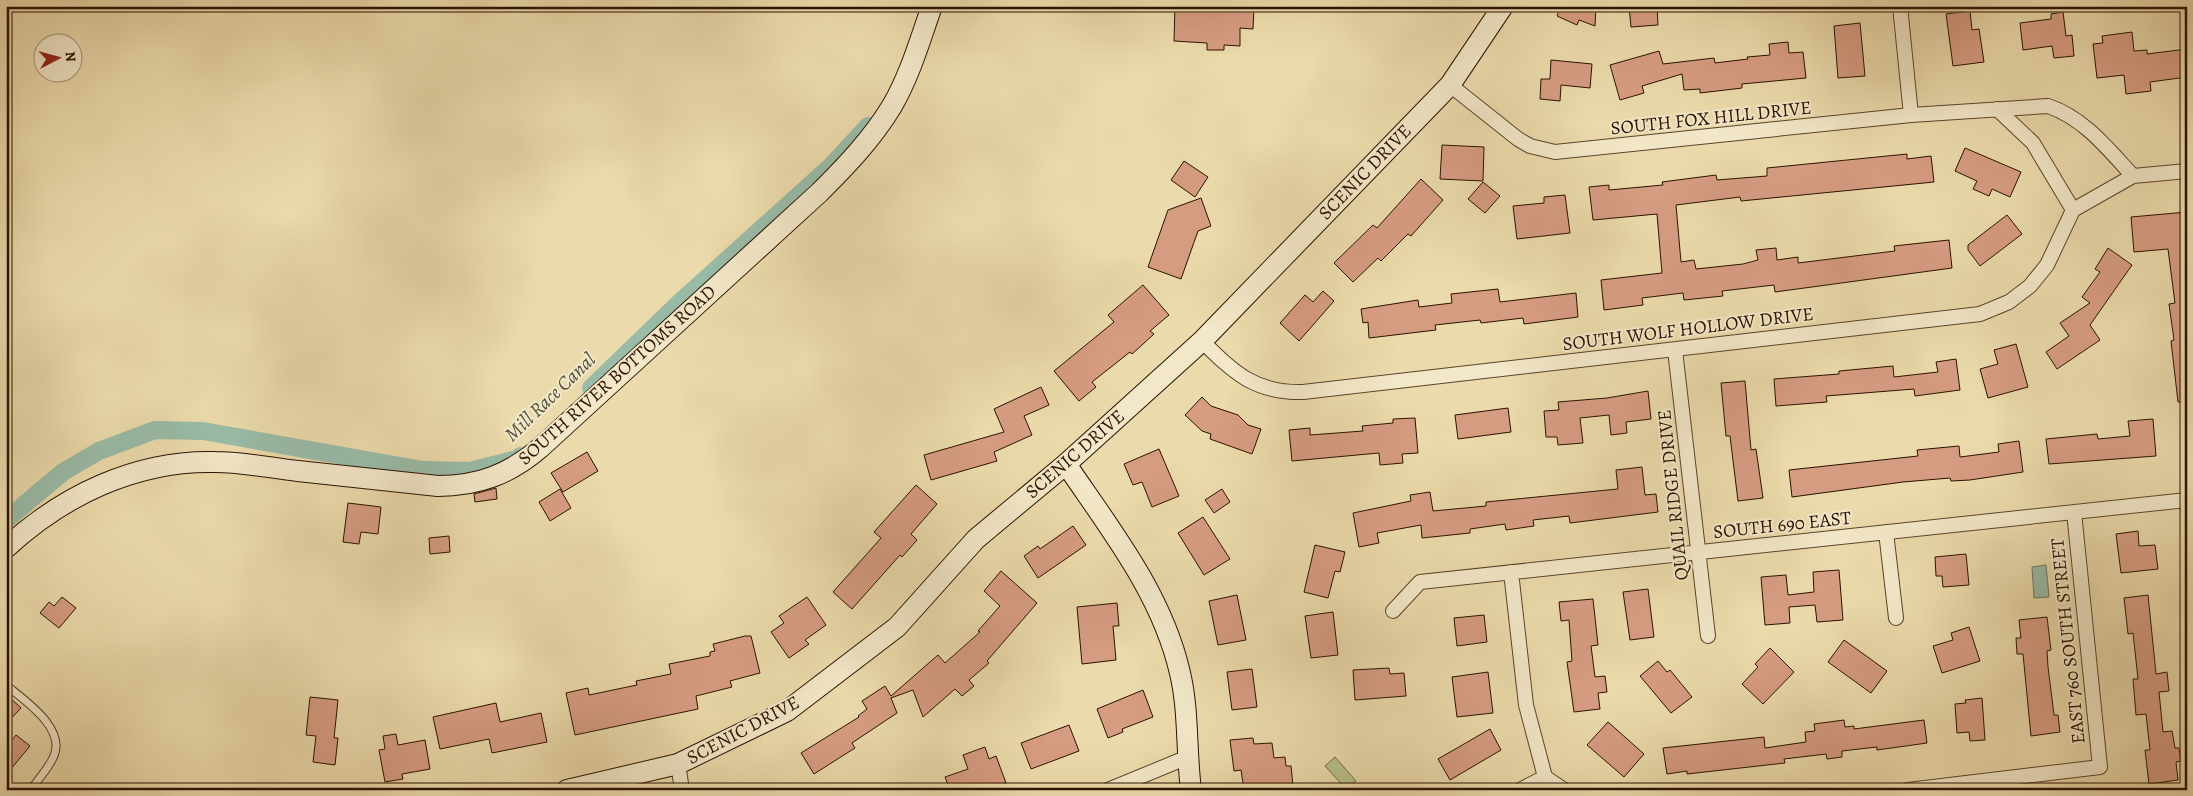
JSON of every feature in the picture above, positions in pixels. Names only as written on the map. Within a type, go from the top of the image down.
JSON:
[{"type":"street","name":"SOUTH RIVER BOTTOMS ROAD","points":[[6,548],[56,508],[93,488],[133,473],[174,465],[216,462],[438,486],[475,484],[510,470],[540,448],[820,192],[852,160],[867,143],[892,106],[911,66],[932,6]]},
{"type":"street","name":"SCENIC DRIVE","points":[[567,790],[678,764],[787,711],[897,627],[976,539],[1066,464],[1202,341],[1450,85],[1503,6]]},
{"type":"street","points":[[1900,6],[1911,115]]},
{"type":"street","name":"SOUTH FOX HILL DRIVE","points":[[1450,85],[1518,139],[1530,146],[1555,152],[1911,115],[2048,106],[2064,111],[2088,129],[2134,176]]},
{"type":"street","points":[[1997,109],[2033,143],[2073,210],[2134,176],[2187,171]]},
{"type":"street","name":"SOUTH WOLF HOLLOW DRIVE","points":[[1202,341],[1239,376],[1263,388],[1289,392],[1675,350],[1971,315],[1993,310],[2020,295],[2039,276],[2047,265],[2073,210]]},
{"type":"street","name":"QUAIL RIDGE DRIVE","points":[[1675,350],[1708,636]]},
{"type":"street","points":[[1066,464],[1135,566],[1169,634],[1180,673],[1185,703],[1191,790]]},
{"type":"street","name":"SOUTH 690 EAST","points":[[1393,611],[1420,582],[2187,500]]},
{"type":"street","name":"EAST 760 SOUTH STREET","points":[[1908,790],[2100,767],[2074,512]]},
{"type":"street","points":[[1886,532],[1896,618]]},
{"type":"street","points":[[1511,572],[1526,705],[1545,777],[1564,790]]},
{"type":"street","points":[[1108,790],[1188,757]]},
{"type":"street","points":[[678,764],[682,790]]},
{"type":"street","points":[[1520,790],[1545,777]]},
{"type":"lane","points":[[6,685],[44,716],[55,740],[54,756],[31,790]]},
{"type":"green space","points":[[1335,757],[1356,781],[1347,790],[1325,766]]},
{"type":"shaded area","points":[[2046,565],[2049,597],[2034,598],[2032,567]]},
{"type":"building","points":[[1175,6],[1254,6],[1253,29],[1240,28],[1240,46],[1224,45],[1224,50],[1207,50],[1207,43],[1174,41]]},
{"type":"building","points":[[1548,6],[1596,6],[1595,26],[1579,20],[1577,25],[1557,16],[1559,11]]},
{"type":"building","points":[[1629,6],[1657,6],[1658,25],[1631,27]]},
{"type":"building","points":[[1970,11],[1972,30],[1979,29],[1984,62],[1953,66],[1946,14]]},
{"type":"building","points":[[2063,12],[2066,36],[2072,35],[2074,56],[2054,58],[2052,46],[2023,50],[2020,23],[2051,19],[2051,14]]},
{"type":"building","points":[[1860,23],[1865,76],[1838,78],[1834,26]]},
{"type":"building","points":[[2132,32],[2134,51],[2147,50],[2147,54],[2187,49],[2187,77],[2150,82],[2151,91],[2126,94],[2124,75],[2097,78],[2093,44],[2103,43],[2102,36]]},
{"type":"building","points":[[1788,42],[1789,53],[1803,52],[1806,78],[1742,84],[1742,88],[1700,93],[1700,89],[1684,90],[1682,74],[1642,86],[1644,93],[1620,100],[1610,65],[1659,51],[1663,64],[1714,58],[1715,63],[1748,59],[1747,57],[1770,55],[1769,44]]},
{"type":"building","points":[[1551,60],[1592,64],[1590,88],[1561,85],[1560,101],[1540,99],[1541,79],[1550,79]]},
{"type":"building","points":[[1442,145],[1484,147],[1483,181],[1440,179]]},
{"type":"building","points":[[1965,148],[2021,172],[2010,197],[1992,189],[1989,196],[1973,189],[1977,181],[1955,171]]},
{"type":"building","points":[[1907,154],[1907,159],[1931,156],[1934,182],[1741,201],[1740,197],[1676,205],[1681,262],[1694,260],[1696,269],[1743,264],[1758,260],[1756,250],[1776,248],[1777,260],[1798,257],[1798,263],[1895,251],[1894,246],[1949,240],[1952,268],[1775,292],[1774,285],[1722,291],[1723,296],[1684,300],[1683,293],[1642,298],[1643,305],[1604,310],[1601,280],[1662,273],[1657,214],[1593,220],[1589,187],[1609,185],[1609,190],[1663,185],[1662,182],[1716,175],[1717,180],[1767,176],[1767,168]]},
{"type":"building","points":[[1184,161],[1208,177],[1195,197],[1171,180]]},
{"type":"building","points":[[1421,179],[1443,200],[1411,236],[1408,234],[1381,261],[1378,258],[1353,282],[1334,263],[1373,225],[1377,228]]},
{"type":"building","points":[[1483,182],[1500,196],[1485,213],[1468,199]]},
{"type":"building","points":[[1565,195],[1570,233],[1517,239],[1513,206],[1544,203],[1544,197]]},
{"type":"building","points":[[1201,198],[1211,226],[1198,231],[1181,279],[1148,267],[1168,210]]},
{"type":"building","points":[[2187,212],[2187,401],[2178,402],[2171,341],[2174,340],[2169,304],[2175,303],[2168,249],[2134,252],[2131,217]]},
{"type":"building","points":[[2007,215],[2022,234],[1980,266],[1968,250],[1968,245]]},
{"type":"building","points":[[2108,248],[2132,265],[2090,325],[2100,340],[2057,369],[2046,352],[2069,336],[2060,323],[2090,303],[2082,297],[2100,272],[2095,269]]},
{"type":"building","points":[[1143,285],[1169,315],[1150,331],[1154,334],[1132,354],[1130,352],[1092,382],[1096,387],[1079,401],[1054,371],[1114,322],[1108,315]]},
{"type":"building","points":[[1498,289],[1500,302],[1576,293],[1578,317],[1524,324],[1523,318],[1481,323],[1480,320],[1435,325],[1436,330],[1369,338],[1368,322],[1363,323],[1361,309],[1418,300],[1419,307],[1452,303],[1451,294]]},
{"type":"building","points":[[1323,291],[1334,301],[1299,341],[1280,323],[1305,295],[1313,302]]},
{"type":"building","points":[[2016,344],[2028,387],[1988,398],[1980,369],[1998,364],[1994,350]]},
{"type":"building","points":[[1956,359],[1960,390],[1915,396],[1914,389],[1826,396],[1827,402],[1776,406],[1774,379],[1839,374],[1839,371],[1893,366],[1894,377],[1938,372],[1936,362]]},
{"type":"building","points":[[1745,381],[1751,450],[1756,449],[1763,498],[1738,501],[1730,436],[1726,436],[1721,383]]},
{"type":"building","points":[[1041,387],[1049,405],[1024,416],[1032,435],[994,452],[997,461],[931,480],[924,455],[1004,432],[994,409]]},
{"type":"building","points":[[1648,391],[1651,419],[1626,422],[1627,433],[1611,435],[1609,415],[1580,418],[1583,443],[1558,445],[1557,437],[1546,437],[1544,411],[1559,410],[1558,402],[1607,398]]},
{"type":"building","points":[[1202,397],[1211,406],[1238,415],[1248,425],[1261,429],[1252,454],[1210,439],[1211,434],[1202,431],[1185,415]]},
{"type":"building","points":[[1508,408],[1511,432],[1458,439],[1455,415]]},
{"type":"building","points":[[1415,418],[1418,453],[1402,454],[1403,463],[1380,465],[1379,453],[1292,461],[1289,430],[1310,428],[1310,435],[1363,431],[1362,426],[1393,423],[1393,419]]},
{"type":"building","points":[[2153,419],[2156,456],[2049,464],[2046,439],[2097,434],[2098,439],[2130,436],[2128,421]]},
{"type":"building","points":[[2019,441],[2023,472],[1970,480],[1951,481],[1950,478],[1903,482],[1792,497],[1789,470],[1918,456],[1917,450],[1959,446],[1960,457],[1999,452],[1998,444]]},
{"type":"building","points":[[1159,449],[1179,496],[1152,507],[1142,482],[1133,485],[1124,464]]},
{"type":"building","points":[[587,452],[598,471],[563,492],[551,473]]},
{"type":"building","points":[[1642,467],[1645,495],[1656,494],[1658,512],[1570,523],[1569,516],[1533,520],[1534,526],[1506,530],[1505,524],[1470,529],[1470,533],[1422,538],[1421,525],[1377,533],[1379,543],[1359,547],[1353,513],[1411,501],[1410,495],[1430,492],[1433,511],[1486,506],[1486,502],[1618,489],[1616,470]]},
{"type":"building","points":[[916,485],[937,504],[911,534],[917,540],[902,557],[900,555],[852,609],[833,592],[881,538],[874,532]]},
{"type":"building","points":[[496,488],[497,499],[475,502],[474,494]]},
{"type":"building","points":[[560,489],[571,508],[550,521],[539,502]]},
{"type":"building","points":[[1222,489],[1230,502],[1214,513],[1205,500]]},
{"type":"building","points":[[348,503],[381,507],[378,534],[361,532],[359,544],[343,542]]},
{"type":"building","points":[[1203,517],[1230,559],[1204,575],[1178,533]]},
{"type":"building","points":[[1073,526],[1086,545],[1038,578],[1024,556],[1038,546],[1040,549]]},
{"type":"building","points":[[2138,531],[2139,546],[2155,545],[2158,569],[2121,573],[2116,534]]},
{"type":"building","points":[[449,536],[450,552],[430,554],[429,538]]},
{"type":"building","points":[[1315,545],[1345,552],[1340,572],[1335,571],[1328,598],[1304,592]]},
{"type":"building","points":[[1966,554],[1969,585],[1943,587],[1942,576],[1936,576],[1935,557]]},
{"type":"building","points":[[1839,570],[1843,620],[1817,622],[1815,605],[1789,607],[1790,623],[1765,625],[1761,577],[1786,575],[1788,595],[1814,592],[1813,572]]},
{"type":"building","points":[[1001,571],[1037,603],[987,661],[989,663],[969,680],[974,686],[962,696],[955,689],[923,717],[913,690],[891,698],[897,713],[852,743],[855,748],[814,774],[801,753],[859,717],[867,709],[862,701],[885,686],[891,696],[938,655],[945,663],[980,632],[978,631],[1000,606],[984,591]]},
{"type":"building","points":[[1648,589],[1654,637],[1630,640],[1623,592]]},
{"type":"building","points":[[1237,595],[1246,640],[1218,645],[1209,601]]},
{"type":"building","points":[[2148,595],[2156,674],[2167,672],[2169,691],[2159,692],[2163,732],[2172,731],[2175,748],[2179,748],[2181,761],[2176,762],[2178,780],[2149,784],[2145,750],[2150,750],[2146,714],[2136,715],[2133,679],[2138,679],[2133,633],[2128,634],[2124,598]]},
{"type":"building","points":[[62,597],[76,608],[59,628],[40,613],[49,602],[54,606]]},
{"type":"building","points":[[807,597],[826,625],[805,640],[809,644],[789,658],[771,632],[784,623],[779,616]]},
{"type":"building","points":[[1593,599],[1598,645],[1591,646],[1595,677],[1605,676],[1607,692],[1598,693],[1600,709],[1574,712],[1567,662],[1572,661],[1569,620],[1561,621],[1559,602]]},
{"type":"building","points":[[1117,603],[1119,626],[1113,626],[1116,660],[1082,664],[1077,607]]},
{"type":"building","points":[[1333,612],[1338,655],[1311,658],[1305,616]]},
{"type":"building","points":[[1484,615],[1487,642],[1457,646],[1454,618]]},
{"type":"building","points":[[2047,617],[2051,650],[2047,651],[2048,667],[2054,715],[2058,715],[2060,732],[2031,736],[2023,654],[2017,654],[2016,638],[2021,638],[2019,620]]},
{"type":"building","points":[[1969,627],[1980,661],[1942,673],[1933,646],[1953,640],[1951,633]]},
{"type":"building","points":[[751,636],[760,673],[730,681],[732,687],[696,696],[698,709],[575,735],[566,693],[588,688],[589,695],[637,685],[636,681],[671,674],[669,664],[710,656],[710,652],[715,651],[713,644]]},
{"type":"building","points":[[1844,640],[1887,671],[1871,693],[1828,662]]},
{"type":"building","points":[[1770,648],[1794,672],[1763,704],[1742,684],[1758,667],[1755,664]]},
{"type":"building","points":[[1658,661],[1667,672],[1670,670],[1692,697],[1671,713],[1640,676]]},
{"type":"building","points":[[1389,668],[1390,674],[1404,673],[1406,696],[1355,700],[1353,670]]},
{"type":"building","points":[[1252,669],[1257,707],[1232,710],[1227,672]]},
{"type":"building","points":[[1488,672],[1493,713],[1457,717],[1452,677]]},
{"type":"building","points":[[1143,690],[1153,717],[1122,729],[1123,732],[1108,738],[1097,709]]},
{"type":"building","points":[[6,694],[21,708],[6,724]]},
{"type":"building","points":[[310,697],[338,700],[334,738],[338,738],[335,765],[313,762],[316,736],[306,735]]},
{"type":"building","points":[[1982,698],[1985,740],[1970,741],[1969,732],[1957,733],[1955,704],[1966,703],[1965,700]]},
{"type":"building","points":[[496,703],[500,722],[541,713],[547,742],[492,753],[489,739],[440,749],[433,717]]},
{"type":"building","points":[[1844,720],[1845,727],[1854,726],[1854,729],[1924,720],[1927,743],[1877,750],[1877,747],[1842,751],[1842,757],[1827,759],[1826,754],[1784,759],[1785,763],[1687,774],[1687,771],[1667,774],[1663,748],[1764,737],[1765,748],[1806,742],[1805,732],[1815,731],[1814,724]]},
{"type":"building","points":[[1608,722],[1644,754],[1624,777],[1587,745]]},
{"type":"building","points":[[1069,725],[1079,751],[1031,769],[1021,743]]},
{"type":"building","points":[[1490,729],[1501,750],[1450,780],[1438,759]]},
{"type":"building","points":[[396,734],[398,745],[425,740],[430,769],[402,774],[403,779],[385,782],[379,750],[385,749],[383,736]]},
{"type":"building","points":[[16,735],[30,746],[6,775],[6,747]]},
{"type":"building","points":[[1253,738],[1254,744],[1272,743],[1274,758],[1285,757],[1286,766],[1291,766],[1293,786],[1244,790],[1241,770],[1234,771],[1230,740]]},
{"type":"building","points":[[985,747],[989,759],[996,756],[1006,783],[989,790],[950,790],[945,777],[968,769],[963,755]]},
{"type":"waterway","name":"Mill Race Canal","points":[[591,388],[678,304],[830,167],[868,126]]},
{"type":"waterway","name":"Mill Race Canal","points":[[6,520],[63,472],[99,451],[155,430],[203,431],[423,470],[470,471],[517,459],[520,456]]}]
